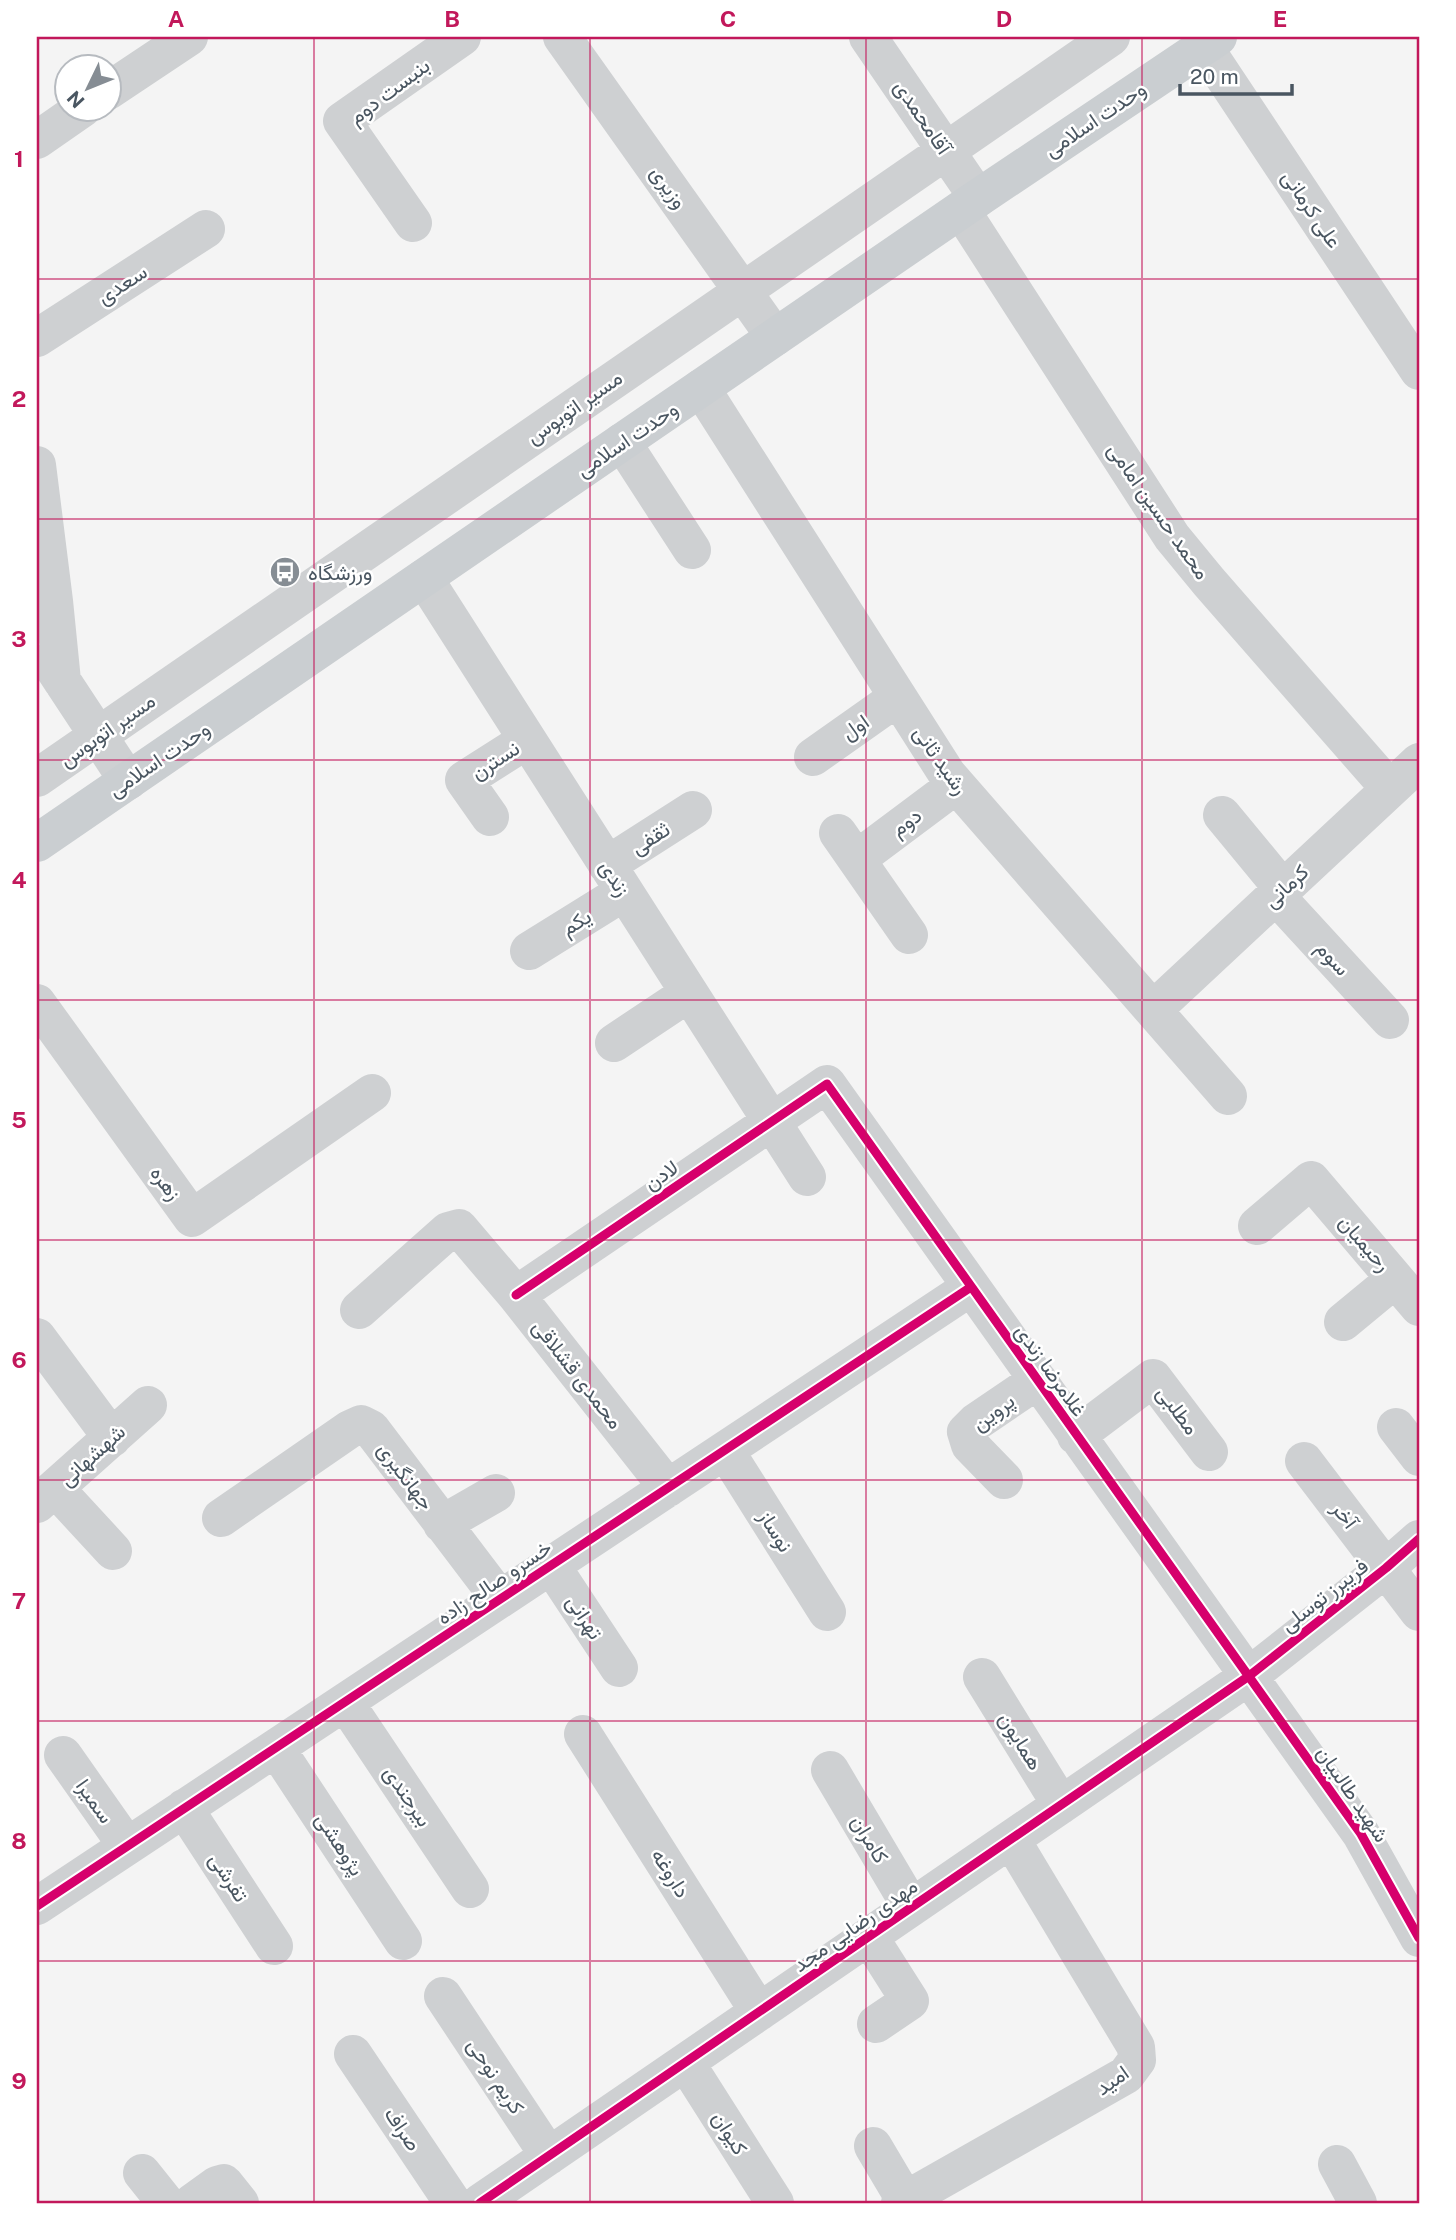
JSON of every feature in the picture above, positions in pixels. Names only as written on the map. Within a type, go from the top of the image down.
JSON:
[{"type":"main road","name":"وحدت اسلامی","points":[[37,843],[969,204],[1211,42]]},
{"type":"street","name":"بنبست دوم","points":[[413,223],[342,121],[462,37]]},
{"type":"street","name":"وزیری","points":[[562,37],[775,337]]},
{"type":"street","name":"آقامحمدی","points":[[868,37],[946,150],[969,204]]},
{"type":"street","name":"مسیر اتوبوس","points":[[37,778],[1111,37]]},
{"type":"street","points":[[122,81],[178,40]]},
{"type":"street","name":"علی کرمانی","points":[[1211,42],[1419,371]]},
{"type":"street","points":[[37,140],[63,122]]},
{"type":"street","name":"محمد حسین امامی","points":[[969,204],[1172,537],[1209,583],[1390,789]]},
{"type":"street","name":"سعدی","points":[[37,338],[206,229]]},
{"type":"street","name":"رشید ثانی","points":[[701,388],[956,785],[1228,1096]]},
{"type":"street","points":[[622,442],[692,550]]},
{"type":"street","points":[[37,465],[62,681]]},
{"type":"street","name":"زندی","points":[[424,578],[807,1177]]},
{"type":"street","points":[[37,641],[128,780]]},
{"type":"street","name":"اول","points":[[813,757],[898,697]]},
{"type":"street","name":"نسترن","points":[[490,817],[464,780],[527,740]]},
{"type":"street","name":"کرمانی","points":[[1153,1010],[1419,762]]},
{"type":"street","name":"دوم","points":[[909,935],[848,846],[956,785]]},
{"type":"street","name":"ثقفی","points":[[615,879],[693,810]]},
{"type":"street","name":"سوم","points":[[1222,815],[1280,893],[1390,1020]]},
{"type":"street","name":"یکم","points":[[529,951],[615,879]]},
{"type":"street","points":[[614,1043],[689,993]]},
{"type":"street","name":"زهره","points":[[37,1003],[192,1218],[372,1093]]},
{"type":"street","name":"لادن","points":[[516,1295],[827,1084]]},
{"type":"street","name":"غلامرضا زندی","points":[[827,1084],[1249,1676]]},
{"type":"street","name":"رحیمیان","points":[[1257,1226],[1311,1180],[1419,1307]]},
{"type":"street","name":"محمدی قشلاقی","points":[[359,1310],[448,1231],[459,1228],[516,1295],[668,1488]]},
{"type":"street","points":[[1343,1322],[1395,1279]]},
{"type":"street","name":"خسرو صالح زاده","points":[[37,1906],[971,1287]]},
{"type":"street","points":[[37,1338],[111,1438]]},
{"type":"street","name":"مطلبی","points":[[1076,1436],[1153,1378],[1209,1452]]},
{"type":"street","name":"پروین","points":[[1004,1480],[970,1445],[966,1432],[976,1422],[1038,1380]]},
{"type":"street","name":"شهشهانی","points":[[44,1493],[148,1405]]},
{"type":"street","name":"جهانگیری","points":[[221,1518],[361,1424],[371,1429],[500,1600]]},
{"type":"street","points":[[1396,1427],[1419,1457]]},
{"type":"street","name":"نوساز","points":[[725,1450],[827,1612]]},
{"type":"street","name":"آخر","points":[[1304,1461],[1419,1612]]},
{"type":"street","points":[[44,1493],[113,1550]]},
{"type":"street","points":[[442,1524],[496,1493]]},
{"type":"street","name":"فریبرز توسلی","points":[[1249,1676],[1386,1569],[1419,1539]]},
{"type":"street","name":"تهرانی","points":[[551,1565],[619,1668]]},
{"type":"street","name":"مهدی رضایی مجد","points":[[481,2203],[1249,1676]]},
{"type":"street","name":"شهید طالبیان","points":[[1249,1676],[1362,1834],[1419,1938]]},
{"type":"street","name":"همایون","points":[[982,1677],[1060,1805]]},
{"type":"street","name":"بیرجندی","points":[[345,1702],[470,1889]]},
{"type":"street","name":"داروغه","points":[[583,1734],[760,2012]]},
{"type":"street","name":"پژوهشی","points":[[276,1748],[403,1941]]},
{"type":"street","name":"سمیرا","points":[[63,1755],[127,1846]]},
{"type":"street","name":"کامران","points":[[830,1770],[911,1907]]},
{"type":"street","name":"تفرشی","points":[[184,1808],[274,1946]]},
{"type":"street","name":"امید","points":[[903,2202],[953,2190],[1126,2075],[1137,2060],[1136,2047],[1012,1839]]},
{"type":"street","points":[[870,1938],[910,2001],[877,2024]]},
{"type":"street","name":"کریم نوحی","points":[[443,1996],[549,2156]]},
{"type":"street","name":"صراف","points":[[353,2054],[453,2203]]},
{"type":"street","name":"کیوان","points":[[686,2063],[775,2203]]},
{"type":"street","points":[[873,2146],[903,2202]]},
{"type":"street","points":[[1337,2164],[1357,2203]]},
{"type":"street","points":[[142,2173],[166,2203]]},
{"type":"street","points":[[192,2203],[224,2183],[240,2203]]},
{"type":"cycle path","points":[[516,1295],[827,1084],[1361,1834],[1419,1938]]},
{"type":"cycle path","points":[[37,1906],[971,1287]]},
{"type":"cycle path","points":[[480,2203],[1249,1676],[1419,1539]]},
{"type":"place","name":"ورزشگاه","points":[[285,572]]}]
